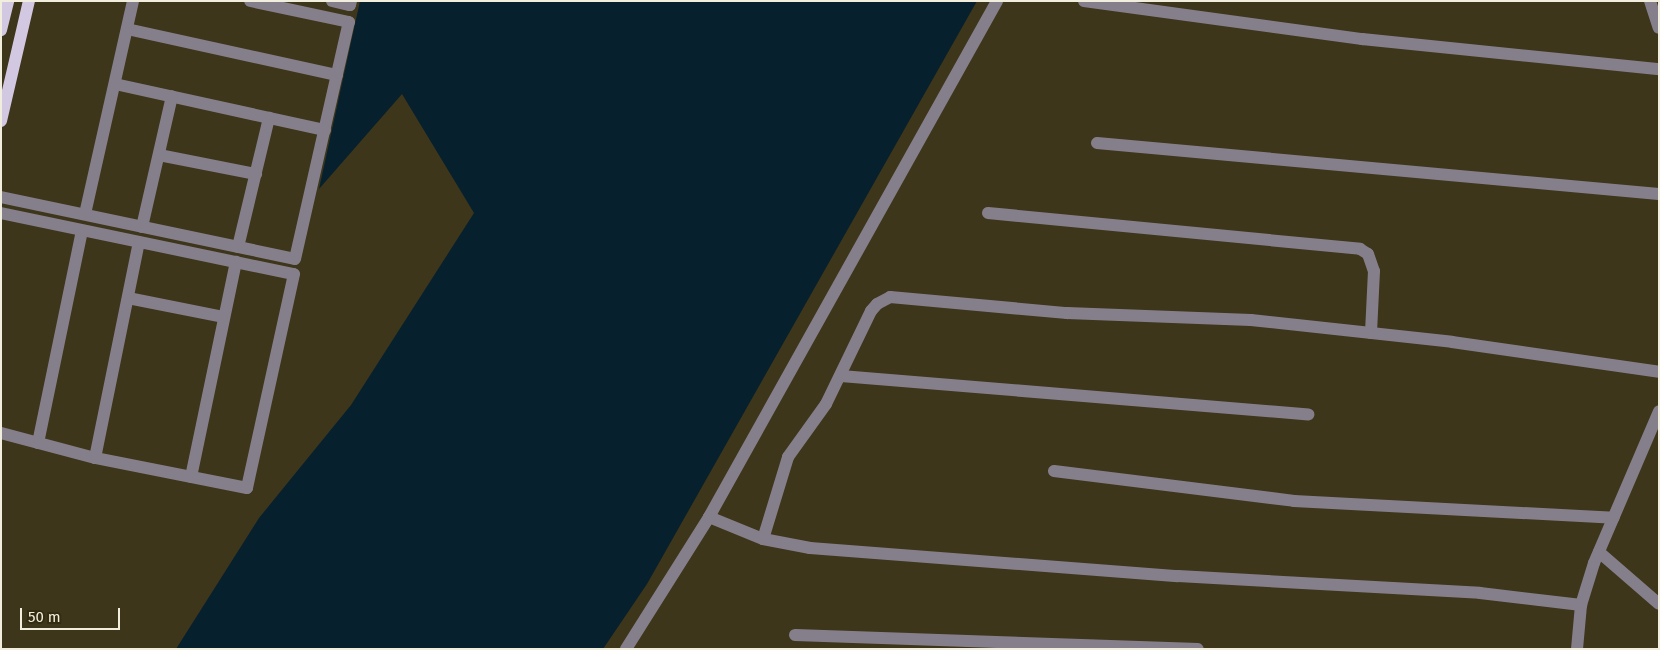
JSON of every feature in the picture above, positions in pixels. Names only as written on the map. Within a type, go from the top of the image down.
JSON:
[{"type":"main road","points":[[1,30],[8,1]]},
{"type":"main road","points":[[1,121],[3,105],[29,1]]},
{"type":"street","points":[[84,214],[134,1]]},
{"type":"street","points":[[1,197],[295,259],[349,22],[250,1]]},
{"type":"street","points":[[332,1],[350,5],[351,1]]},
{"type":"street","points":[[626,649],[709,516],[997,1]]},
{"type":"street","points":[[1084,1],[1362,39],[1659,69]]},
{"type":"street","points":[[1650,1],[1659,28]]},
{"type":"street","points":[[127,29],[337,75]]},
{"type":"street","points":[[115,84],[325,130]]},
{"type":"street","points":[[142,226],[172,96]]},
{"type":"street","points":[[238,247],[269,118]]},
{"type":"street","points":[[1097,143],[1659,194]]},
{"type":"street","points":[[159,155],[256,174]]},
{"type":"street","points":[[1,213],[294,274],[247,488],[95,458],[1,433]]},
{"type":"street","points":[[988,213],[1360,249],[1368,254],[1374,271],[1371,333]]},
{"type":"street","points":[[38,443],[82,230]]},
{"type":"street","points":[[95,458],[139,242]]},
{"type":"street","points":[[192,477],[236,262]]},
{"type":"street","points":[[763,539],[782,470],[826,404],[871,311],[883,300],[897,296],[1067,313],[1250,320],[1587,359],[1659,372]]},
{"type":"street","points":[[128,298],[224,317]]},
{"type":"street","points":[[840,376],[1120,396],[1308,414]]},
{"type":"street","points":[[1577,649],[1582,605],[1599,552],[1659,411]]},
{"type":"street","points":[[1054,472],[1294,501],[1614,518]]},
{"type":"street","points":[[709,516],[763,539],[810,548],[910,558],[1480,593],[1582,605]]},
{"type":"street","points":[[1599,552],[1659,604]]},
{"type":"street","points":[[795,635],[1198,649]]},
{"type":"water","points":[[360,1],[977,1],[647,584],[603,649],[176,649],[259,518],[351,405],[474,213],[402,94],[319,189]]}]
